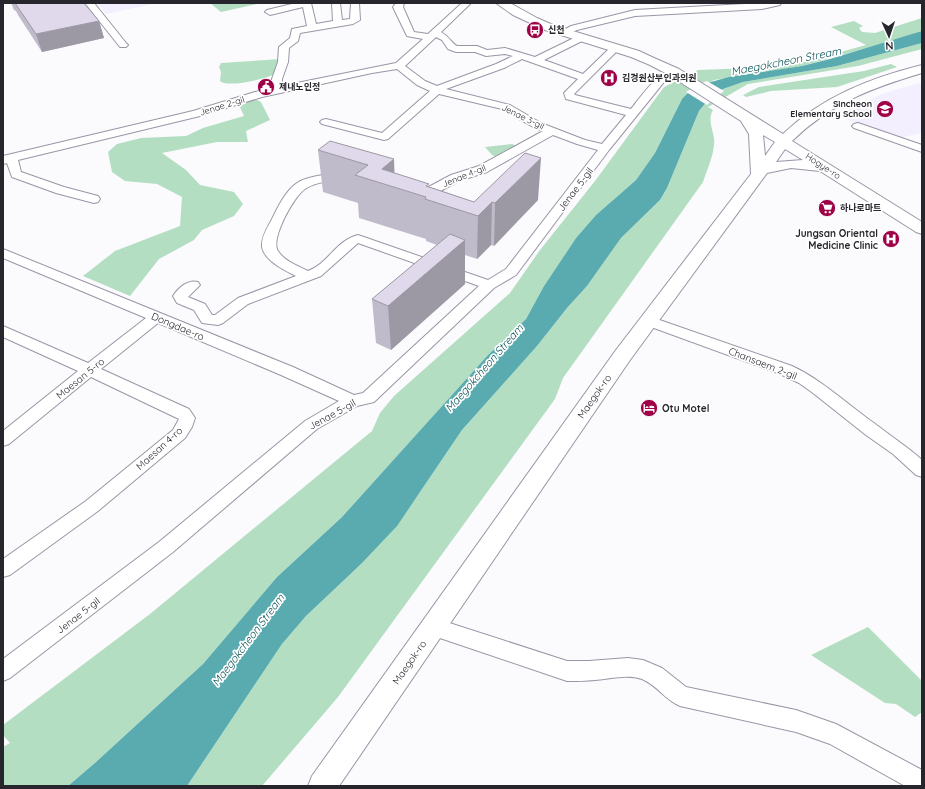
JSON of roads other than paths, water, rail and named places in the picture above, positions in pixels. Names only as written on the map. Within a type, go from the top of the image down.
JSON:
[{"type":"street","points":[[89,3],[123,45]]},
{"type":"street","points":[[266,3],[273,11],[307,3],[312,27]]},
{"type":"street","points":[[336,3],[338,22]]},
{"type":"street","points":[[278,89],[276,77],[282,65],[284,47],[295,39],[296,31],[355,20],[355,3]]},
{"type":"street","points":[[410,3],[400,3],[398,7],[398,10],[404,18],[410,34],[432,35],[445,38],[451,47],[456,49],[477,49],[486,53],[510,52],[522,55],[585,78]]},
{"type":"street","points":[[399,66],[467,3]]},
{"type":"street","points":[[502,3],[529,18],[581,38],[636,55],[674,72]]},
{"type":"street","points":[[565,32],[574,28],[635,13],[762,6],[777,3]]},
{"type":"street","points":[[537,60],[581,38]]},
{"type":"street","points":[[615,48],[569,94],[570,97],[633,113]]},
{"type":"street","points":[[326,122],[384,137],[437,90],[444,86],[500,66],[522,55]]},
{"type":"street","name":"Jenae 2-gil","points":[[8,159],[196,114],[278,89],[399,66]]},
{"type":"street","name":"Jenae 3-gil","points":[[399,66],[421,83],[437,90],[506,107],[537,125],[605,148]]},
{"type":"street","name":"Maegok-ro","points":[[322,786],[434,627],[538,474],[648,321],[784,141],[801,124],[834,101],[860,90],[922,69]]},
{"type":"street","name":"Hogye-ro","points":[[674,72],[922,229]]},
{"type":"street","name":"Jenae 5-gil","points":[[3,671],[166,547],[311,425],[353,401],[368,398],[489,285],[511,272],[633,113],[660,80],[674,72]]},
{"type":"street","points":[[746,117],[756,134],[761,172],[778,164],[792,163],[810,164],[828,169]]},
{"type":"street","points":[[858,126],[922,149]]},
{"type":"street","name":"Jenae 4-gil","points":[[400,194],[413,196],[427,193],[455,178],[490,166],[552,131]]},
{"type":"street","points":[[8,159],[16,174],[60,190],[94,199]]},
{"type":"street","points":[[308,276],[283,263],[273,254],[269,246],[276,223],[286,206],[302,185],[335,176],[353,180]]},
{"type":"street","points":[[193,286],[180,296],[182,300],[200,307],[204,317],[207,320],[218,320],[243,301],[308,276],[324,268],[348,242],[358,239],[489,285]]},
{"type":"street","name":"Dongdae-ro","points":[[3,253],[287,371],[353,401]]},
{"type":"street","name":"Maesan 5-ro","points":[[3,440],[156,316]]},
{"type":"street","name":"Chansaem 2-gil","points":[[648,321],[786,370],[805,379],[872,431],[899,449],[922,470]]},
{"type":"street","name":"Maesan 4-ro","points":[[3,331],[183,413],[187,418],[184,427],[179,434],[92,506],[3,570]]},
{"type":"street","points":[[434,627],[567,671],[590,671],[614,667],[633,668],[649,672],[667,684],[680,696],[796,721],[836,735],[922,783]]},
{"type":"water","name":"Maegokcheon Stream","points":[[922,31],[922,43],[837,66],[743,82],[723,89],[708,100],[699,111],[667,188],[660,200],[621,238],[587,286],[567,308],[537,346],[462,430],[397,526],[360,565],[306,616],[282,644],[187,786],[68,786],[203,664],[277,577],[342,517],[488,355],[526,319],[544,286],[576,238],[596,215],[636,180],[655,153],[682,99],[690,91],[700,85],[729,77],[802,66],[830,59]]},
{"type":"place","name":"신천","points":[[535,30]]},
{"type":"place","name":"김경원산부인과의원","points":[[609,78]]},
{"type":"place","name":"제내노인정","points":[[266,87]]},
{"type":"place","name":"Sincheon Elementary School","points":[[885,109]]},
{"type":"place","name":"하나로마트","points":[[827,208]]},
{"type":"place","name":"Jungsan Oriental Medicine Clinic","points":[[891,239]]},
{"type":"place","name":"Otu Motel","points":[[649,408]]}]
